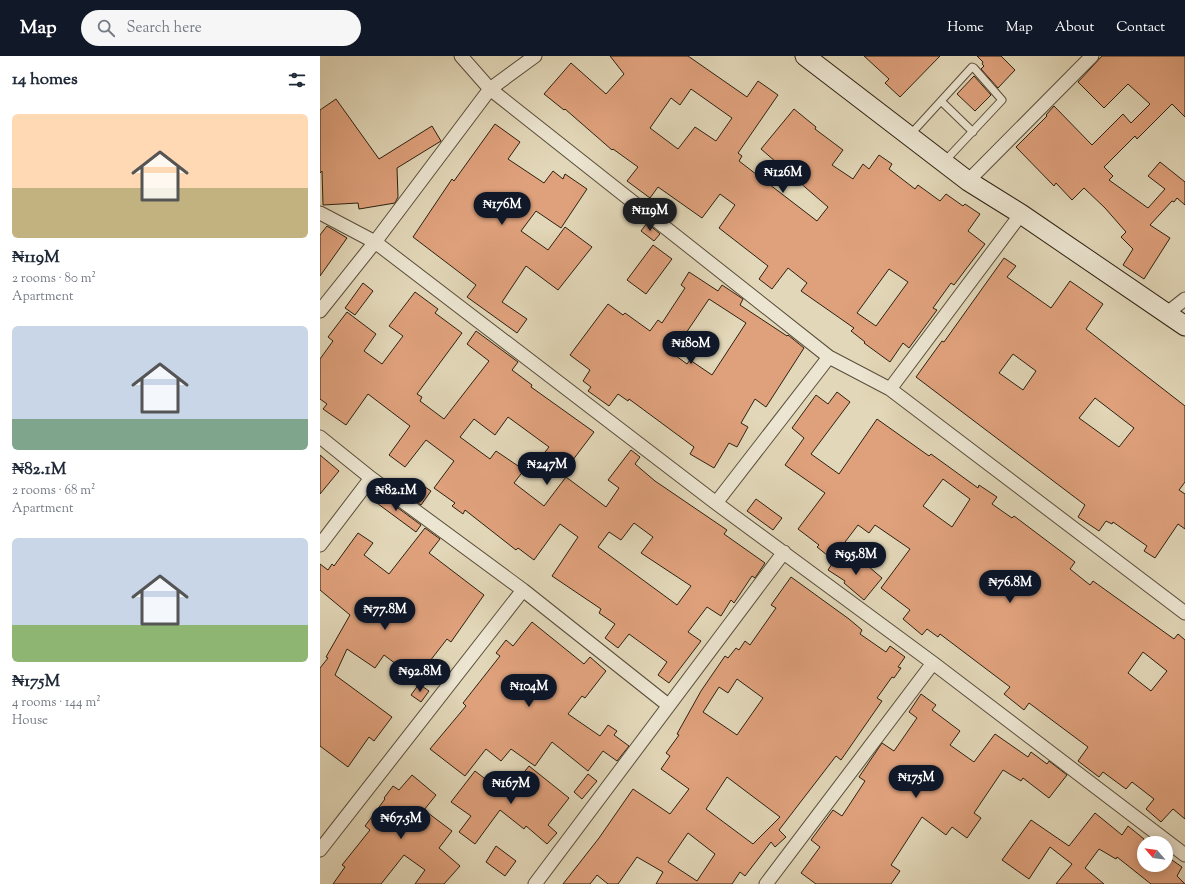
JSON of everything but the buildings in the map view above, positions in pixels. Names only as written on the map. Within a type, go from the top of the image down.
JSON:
[{"type":"main road","points":[[805,56],[968,181],[1021,214],[1185,326]]},
{"type":"street","points":[[461,56],[490,89],[828,357],[890,389],[1185,613]]},
{"type":"street","points":[[320,311],[375,242],[490,89],[535,56]]},
{"type":"street","points":[[968,181],[1092,56]]},
{"type":"street","points":[[320,213],[375,242],[716,503],[934,663],[1185,855]]},
{"type":"street","points":[[890,389],[1021,214]]},
{"type":"street","points":[[1166,314],[1185,299]]},
{"type":"street","points":[[716,503],[828,357]]},
{"type":"street","points":[[320,437],[371,478],[523,590],[668,705]]},
{"type":"street","points":[[320,544],[371,478]]},
{"type":"street","points":[[535,884],[784,552]]},
{"type":"street","points":[[320,850],[523,590]]},
{"type":"street","points":[[766,884],[934,663]]},
{"type":"lane","points":[[909,136],[972,67],[974,68],[1002,99],[944,162]]},
{"type":"lane","points":[[941,101],[973,132]]}]
